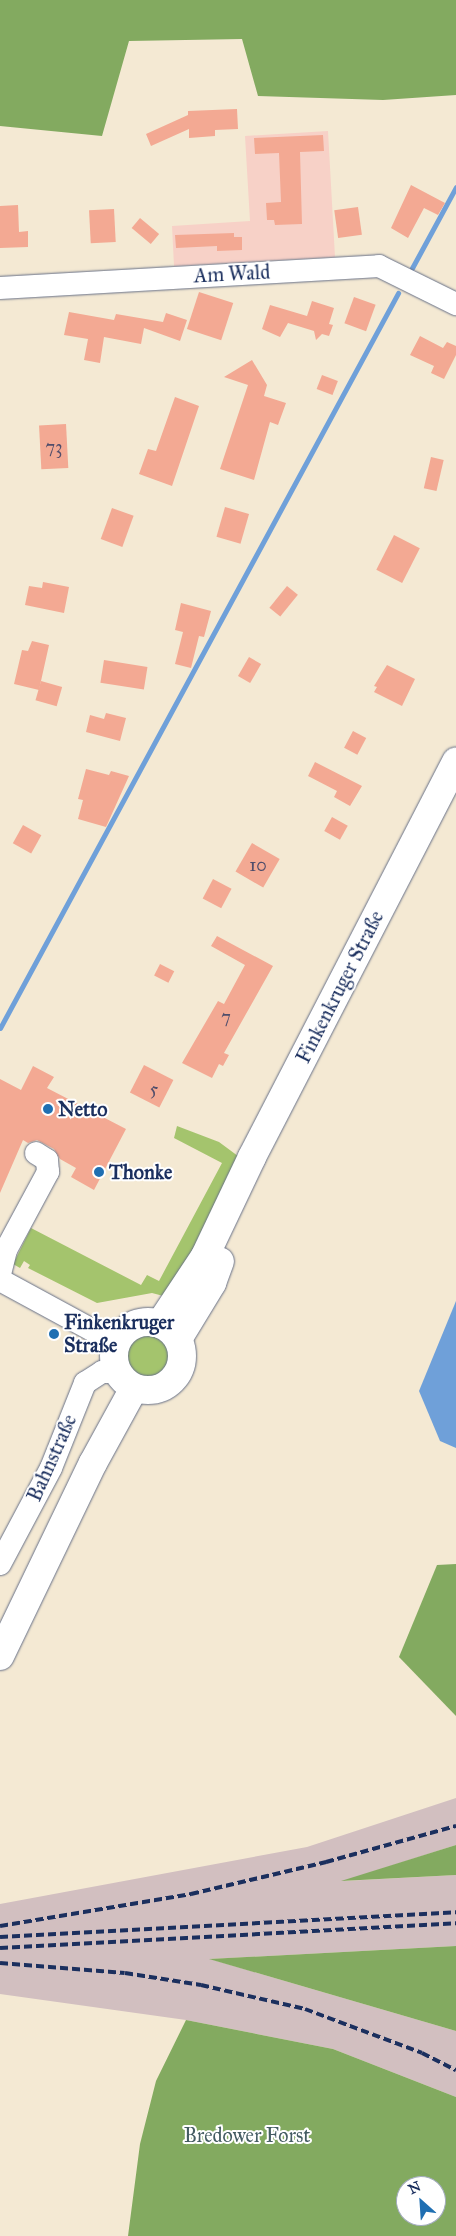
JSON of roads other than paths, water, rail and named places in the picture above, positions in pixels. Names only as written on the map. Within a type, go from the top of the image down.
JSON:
[{"type":"main road","name":"Finkenkruger Straße","points":[[169,1331],[219,1265],[225,1214],[456,761]]},
{"type":"main road","points":[[134,1325],[169,1331],[183,1359],[174,1380],[151,1391],[126,1380],[114,1358],[116,1343],[134,1325]]},
{"type":"main road","points":[[0,1656],[93,1463],[126,1380]]},
{"type":"street","name":"Am Wald","points":[[0,288],[379,266],[456,304]]},
{"type":"street","points":[[36,1153],[47,1160],[48,1172],[6,1250],[2,1284],[116,1343]]},
{"type":"street","name":"Bahnstraße","points":[[0,1564],[51,1468],[85,1383],[102,1372],[126,1380]]},
{"type":"water","points":[[456,1301],[456,1448],[440,1441],[419,1391]]},
{"type":"waterway","points":[[412,268],[456,187]]},
{"type":"waterway","points":[[0,1028],[398,293]]},
{"type":"railway","points":[[0,1926],[191,1894],[326,1862],[456,1826]]},
{"type":"railway","points":[[0,1937],[456,1912]]},
{"type":"railway","points":[[0,1948],[456,1923]]},
{"type":"railway","points":[[0,1963],[125,1973],[201,1985],[305,2009],[422,2053],[456,2070]]},
{"type":"place","name":"Netto","points":[[48,1109]]},
{"type":"place","name":"Thonke","points":[[99,1172]]},
{"type":"place","name":"Finkenkruger Straße","points":[[54,1334]]},
{"type":"park label","name":"Bredower Forst","points":[[247,2135]]}]
